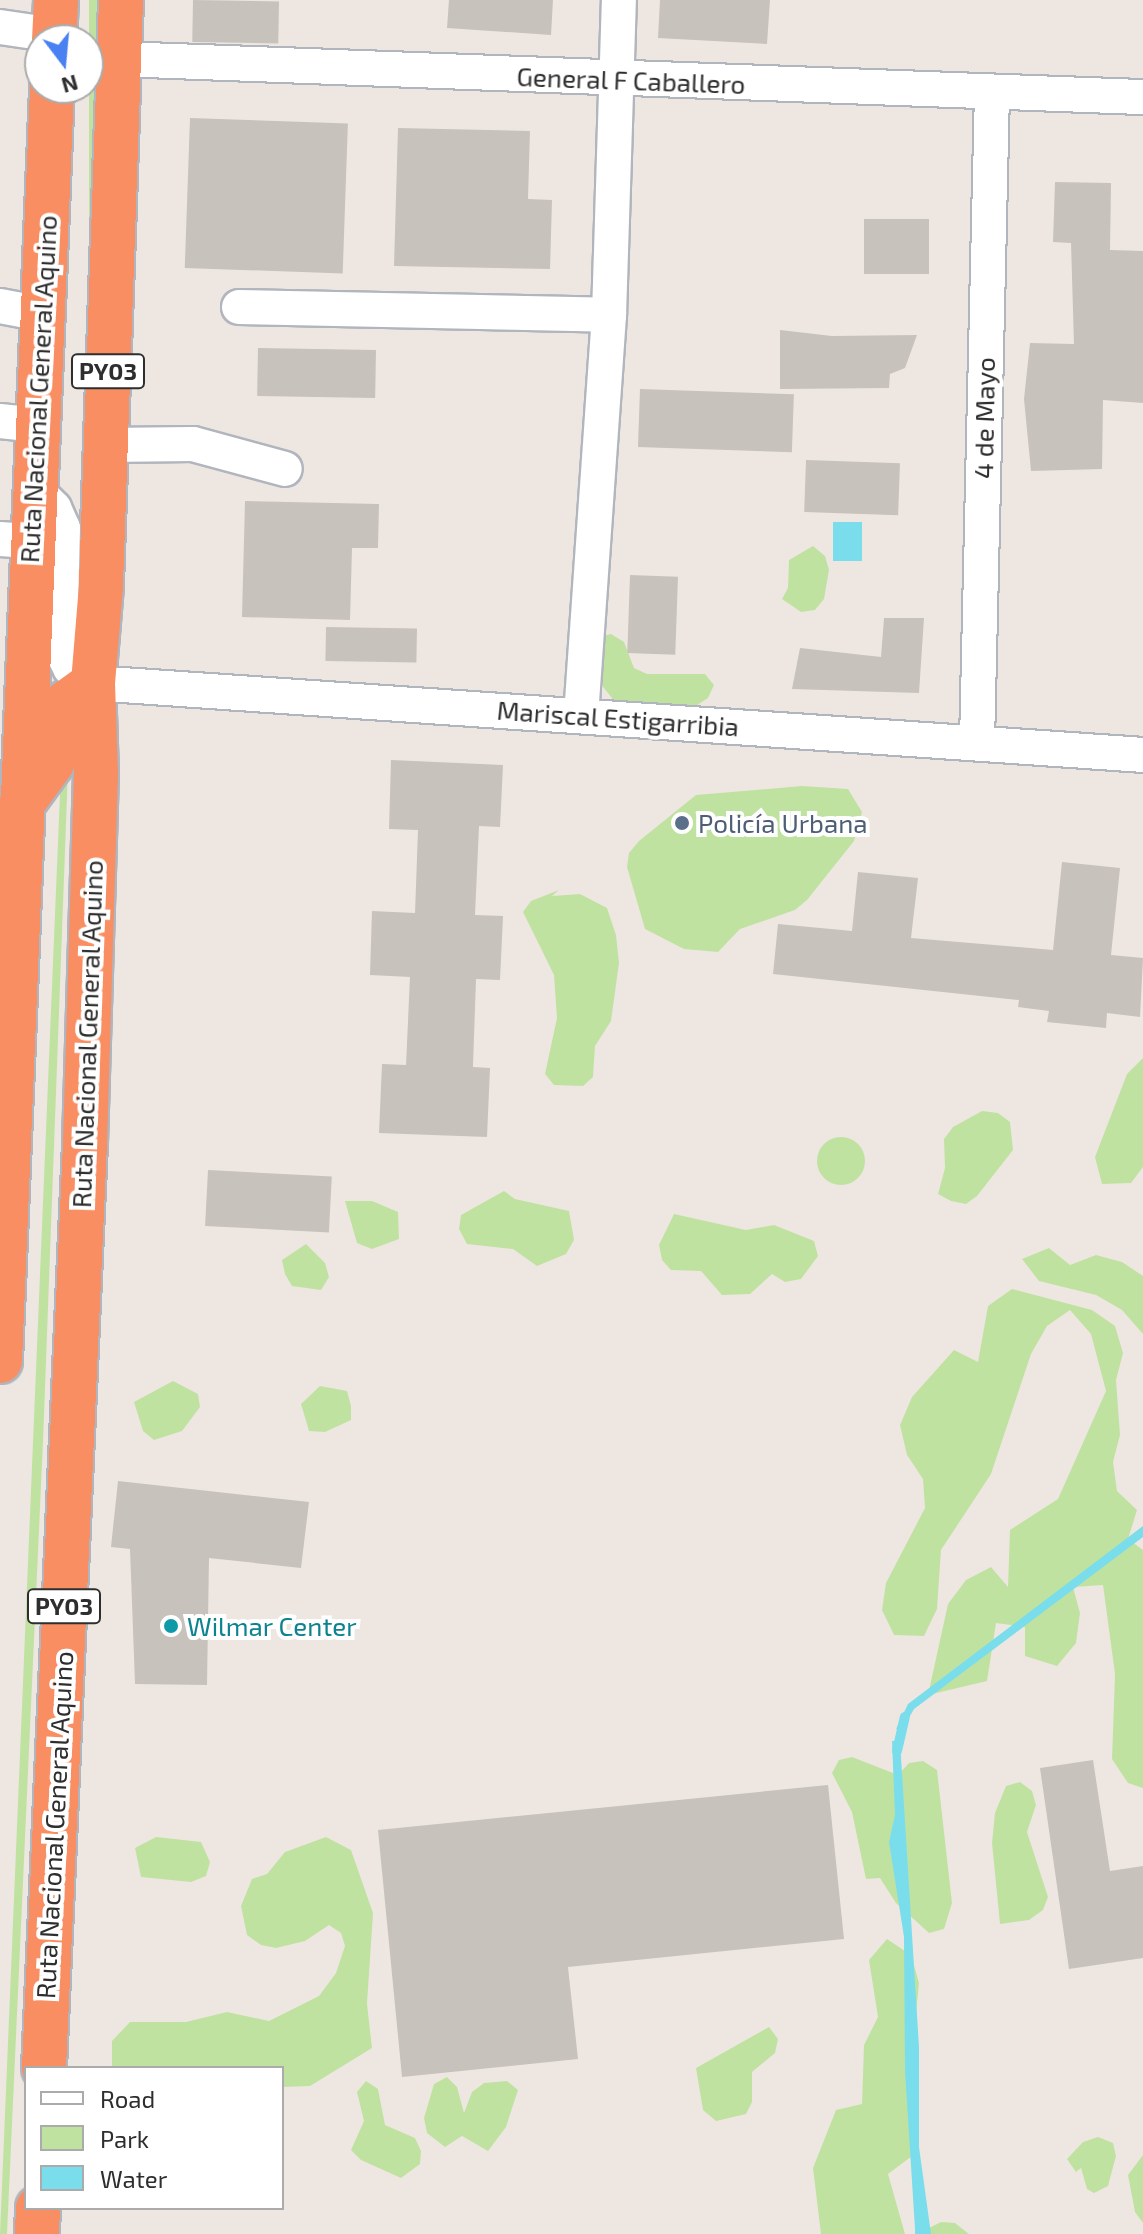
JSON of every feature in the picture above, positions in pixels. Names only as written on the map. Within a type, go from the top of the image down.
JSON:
[{"type":"highway","name":"Ruta Nacional General Aquino","points":[[44,2066],[85,1128],[96,774],[93,683],[106,445],[121,0]]},
{"type":"highway","name":"Ruta Nacional General Aquino","points":[[0,1361],[20,807],[11,743],[16,540],[33,487],[18,423],[21,310],[50,104]]},
{"type":"highway","points":[[20,807],[52,763],[57,709],[93,683]]},
{"type":"highway","points":[[37,2234],[38,2210]]},
{"type":"street","points":[[581,716],[609,315],[619,0]]},
{"type":"street","points":[[0,27],[24,26]]},
{"type":"street","name":"General F Caballero","points":[[119,59],[1143,97]]},
{"type":"street","name":"4 de Mayo","points":[[977,743],[992,93]]},
{"type":"street","points":[[239,307],[609,315]]},
{"type":"street","points":[[106,445],[193,444],[285,469]]},
{"type":"street","points":[[33,487],[54,508],[63,528],[60,648],[70,668],[93,683]]},
{"type":"street","name":"Mariscal Estigarribia","points":[[93,683],[1143,755]]},
{"type":"green space","points":[[89,0],[98,0],[98,24],[89,24]]},
{"type":"green space","points":[[89,104],[98,104],[98,605],[89,605]]},
{"type":"green space","points":[[813,546],[825,556],[829,570],[824,599],[815,610],[801,612],[782,599],[788,588],[789,560]]},
{"type":"green space","points":[[611,634],[624,642],[634,668],[647,674],[705,674],[714,685],[708,698],[674,720],[621,709],[603,687],[597,637]]},
{"type":"green space","points":[[61,770],[68,770],[43,1442],[7,2234],[0,2234]]},
{"type":"green space","points":[[802,786],[848,789],[862,812],[854,841],[807,900],[795,910],[740,929],[718,952],[684,949],[645,929],[627,867],[629,853],[639,841],[696,795]]},
{"type":"green space","points":[[559,890],[552,896],[580,894],[607,908],[616,935],[619,963],[611,1021],[595,1046],[593,1077],[583,1086],[554,1085],[545,1074],[557,1018],[554,975],[523,912],[531,901]]},
{"type":"green space","points":[[1143,1058],[1143,1167],[1131,1183],[1102,1184],[1095,1157],[1127,1074]]},
{"type":"green space","points":[[982,1111],[998,1113],[1010,1122],[1013,1150],[977,1196],[966,1204],[951,1201],[938,1194],[945,1168],[944,1139],[953,1127]]},
{"type":"green space","points":[[841,1137],[858,1144],[865,1161],[858,1178],[841,1185],[824,1178],[817,1161],[824,1144]]},
{"type":"green space","points":[[504,1191],[515,1199],[569,1211],[574,1240],[566,1254],[537,1266],[513,1249],[467,1244],[459,1229],[461,1215]]},
{"type":"green space","points":[[345,1201],[372,1201],[398,1212],[399,1239],[372,1249],[357,1243]]},
{"type":"green space","points":[[674,1214],[746,1230],[774,1225],[814,1241],[818,1256],[801,1279],[785,1282],[772,1274],[750,1294],[722,1295],[701,1271],[671,1270],[662,1260],[659,1245]]},
{"type":"green space","points":[[306,1244],[325,1263],[329,1277],[321,1290],[292,1286],[285,1274],[282,1260]]},
{"type":"green space","points":[[1049,1248],[1070,1265],[1096,1255],[1122,1262],[1143,1276],[1143,1334],[1122,1310],[1096,1295],[1039,1281],[1022,1259]]},
{"type":"green space","points":[[1012,1289],[1092,1310],[1115,1326],[1123,1353],[1116,1380],[1120,1435],[1113,1462],[1117,1491],[1137,1510],[1128,1539],[1143,1550],[1143,1788],[1128,1783],[1112,1759],[1115,1674],[1103,1585],[1073,1587],[1080,1613],[1076,1643],[1057,1666],[1025,1656],[1025,1627],[996,1623],[987,1681],[928,1695],[948,1604],[966,1580],[991,1567],[1008,1587],[1010,1530],[1058,1499],[1106,1391],[1091,1334],[1070,1310],[1047,1326],[1031,1354],[991,1474],[941,1550],[937,1609],[924,1636],[894,1635],[882,1610],[886,1583],[925,1508],[923,1479],[907,1455],[900,1425],[912,1397],[954,1350],[978,1362],[988,1306]]},
{"type":"green space","points":[[173,1381],[198,1394],[200,1407],[182,1431],[154,1440],[143,1431],[134,1402]]},
{"type":"green space","points":[[320,1386],[347,1391],[351,1420],[325,1432],[309,1431],[301,1404]]},
{"type":"green space","points":[[852,1757],[898,1775],[909,1763],[923,1761],[937,1770],[952,1903],[944,1929],[929,1933],[896,1903],[880,1878],[866,1879],[852,1812],[832,1773],[839,1760]]},
{"type":"green space","points":[[1020,1782],[1032,1791],[1036,1805],[1027,1832],[1048,1897],[1043,1910],[1029,1920],[1000,1924],[992,1843],[995,1813],[1006,1786]]},
{"type":"green space","points":[[156,1837],[201,1842],[210,1862],[206,1876],[191,1882],[141,1877],[135,1848]]},
{"type":"green space","points":[[326,1837],[351,1850],[373,1913],[367,2004],[372,2048],[310,2086],[284,2087],[284,2066],[112,2066],[112,2041],[130,2022],[186,2022],[227,2012],[269,2021],[319,1996],[336,1973],[345,1946],[341,1933],[329,1925],[305,1941],[276,1948],[261,1945],[247,1935],[241,1906],[252,1879],[267,1874],[285,1852]]},
{"type":"green space","points":[[887,1939],[911,1955],[919,1983],[910,2074],[912,2156],[888,2174],[905,2234],[821,2234],[813,2168],[836,2110],[862,2104],[864,2045],[878,2017],[869,1960]]},
{"type":"green space","points":[[769,2027],[778,2039],[775,2053],[752,2072],[752,2102],[746,2114],[716,2121],[703,2110],[696,2068]]},
{"type":"green space","points":[[447,2077],[457,2087],[464,2113],[472,2092],[484,2083],[507,2081],[518,2090],[506,2127],[488,2151],[462,2136],[445,2147],[427,2133],[424,2118],[434,2084]]},
{"type":"green space","points":[[366,2081],[378,2089],[385,2125],[415,2138],[421,2151],[420,2164],[401,2178],[361,2160],[351,2150],[364,2121],[357,2092]]},
{"type":"green space","points":[[1098,2137],[1113,2143],[1116,2156],[1108,2186],[1094,2193],[1087,2189],[1081,2168],[1076,2172],[1067,2159],[1083,2142]]},
{"type":"green space","points":[[1143,2155],[1143,2223],[1135,2212],[1128,2175]]},
{"type":"green space","points":[[941,2222],[955,2223],[969,2234],[928,2234],[927,2229]]},
{"type":"water","points":[[833,522],[862,522],[862,561],[833,561]]},
{"type":"water","points":[[1143,1526],[1143,1537],[914,1709],[903,1728],[896,1729],[908,1704]]},
{"type":"water","points":[[892,1741],[900,1741],[919,2047],[919,2147],[931,2234],[915,2234],[905,2071],[904,1937],[889,1842],[895,1815]]},
{"type":"building","points":[[193,0],[279,2],[278,43],[192,42]]},
{"type":"building","points":[[449,0],[553,0],[551,35],[447,28]]},
{"type":"building","points":[[660,0],[770,0],[767,44],[658,38]]},
{"type":"building","points":[[190,118],[348,124],[343,273],[185,268]]},
{"type":"building","points":[[398,128],[530,131],[528,199],[552,200],[550,269],[394,266]]},
{"type":"building","points":[[1055,182],[1111,183],[1110,250],[1143,251],[1143,403],[1103,400],[1102,469],[1031,471],[1024,399],[1030,343],[1074,344],[1071,243],[1053,242]]},
{"type":"building","points":[[864,219],[929,219],[929,274],[864,274]]},
{"type":"building","points":[[780,330],[832,336],[917,335],[905,368],[890,374],[889,388],[780,389]]},
{"type":"building","points":[[258,348],[376,350],[375,398],[257,396]]},
{"type":"building","points":[[640,389],[794,394],[792,452],[638,447]]},
{"type":"building","points":[[806,460],[900,463],[898,515],[804,512]]},
{"type":"building","points":[[245,501],[379,504],[378,548],[352,548],[350,620],[242,617]]},
{"type":"building","points":[[630,575],[678,577],[675,655],[627,653]]},
{"type":"building","points":[[884,618],[924,618],[919,693],[792,689],[800,648],[881,657]]},
{"type":"building","points":[[326,627],[417,629],[416,663],[325,661]]},
{"type":"building","points":[[391,760],[503,765],[500,827],[479,826],[475,915],[503,916],[500,980],[476,979],[473,1067],[490,1068],[487,1137],[379,1133],[382,1064],[406,1065],[410,977],[370,975],[372,911],[415,913],[418,830],[389,829]]},
{"type":"building","points":[[1062,862],[1120,868],[1111,955],[1143,958],[1140,1017],[1107,1013],[1106,1028],[1047,1022],[1049,1011],[1018,1007],[1019,1000],[773,974],[778,924],[852,931],[858,872],[918,878],[911,938],[1053,950]]},
{"type":"building","points":[[208,1170],[332,1176],[329,1232],[205,1226]]},
{"type":"building","points":[[118,1481],[309,1502],[301,1568],[209,1558],[207,1685],[135,1684],[130,1549],[111,1547]]},
{"type":"building","points":[[1093,1760],[1110,1871],[1143,1866],[1143,1958],[1069,1969],[1040,1768]]},
{"type":"building","points":[[828,1785],[844,1939],[568,1967],[578,2059],[402,2077],[378,1830]]},
{"type":"waterway","points":[[897,1751],[905,1717]]},
{"type":"place","name":"Policía Urbana","points":[[682,823]]},
{"type":"place","name":"Wilmar Center","points":[[171,1626]]}]
